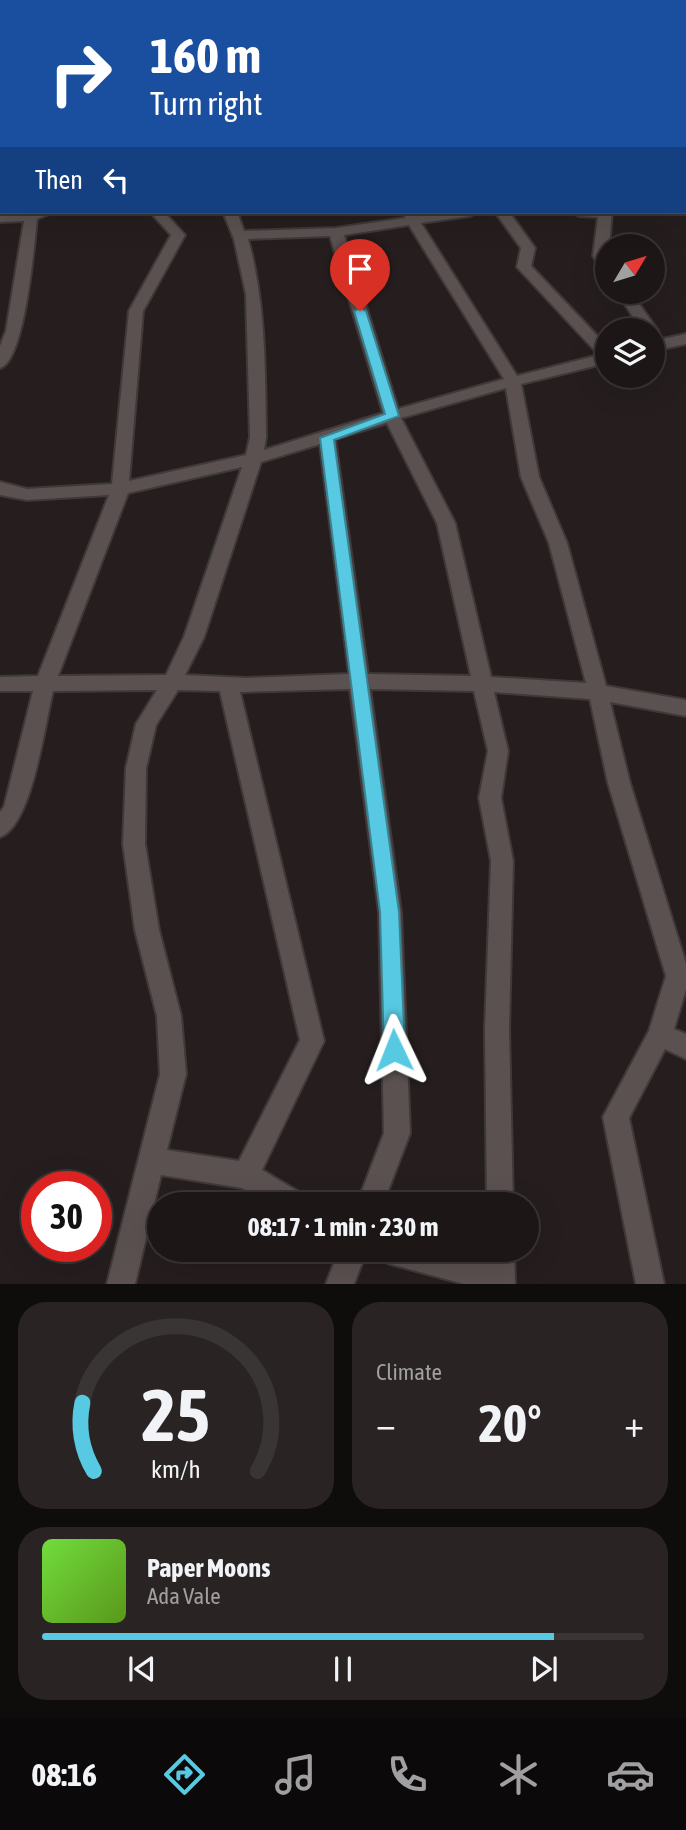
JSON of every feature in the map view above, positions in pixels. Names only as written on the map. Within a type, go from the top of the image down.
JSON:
[{"type":"street","points":[[0,218],[32,217],[41,214]]},
{"type":"street","points":[[0,828],[14,810],[45,684],[120,490],[136,312],[177,235],[160,214]]},
{"type":"street","points":[[121,1284],[173,1074],[169,1016],[147,930],[134,844],[136,768],[146,724],[172,682],[194,637],[254,457],[258,437],[257,314],[248,259],[231,214]]},
{"type":"street","points":[[239,235],[336,232],[412,216],[441,214]]},
{"type":"street","points":[[503,214],[528,248],[524,267],[595,343]]},
{"type":"street","points":[[602,234],[605,214]]},
{"type":"street","points":[[412,216],[513,382],[530,477],[558,543],[619,783],[678,976],[660,1034],[616,1117],[650,1284]]},
{"type":"street","points":[[0,363],[14,331],[32,217]]},
{"type":"street","points":[[336,232],[392,416],[446,523],[498,751],[490,798],[502,861],[497,1029],[500,1192]]},
{"type":"street","points":[[665,341],[686,339]]},
{"type":"street","points":[[0,488],[13,495],[120,490],[327,438],[392,416],[595,359]]},
{"type":"street","points":[[327,438],[390,912],[397,1133],[375,1192]]},
{"type":"street","points":[[0,684],[172,682],[228,685],[359,681],[482,684],[598,692],[686,708]]},
{"type":"street","points":[[228,685],[312,1041],[246,1175]]},
{"type":"street","points":[[660,1034],[686,1047]]},
{"type":"street","points":[[152,1161],[246,1175],[275,1192]]},
{"type":"street","points":[[340,1284],[348,1262]]},
{"type":"street","points":[[432,1262],[501,1282],[500,1262]]},
{"type":"route","points":[[360,311],[392,416],[327,438],[390,912],[394,1050]]}]
